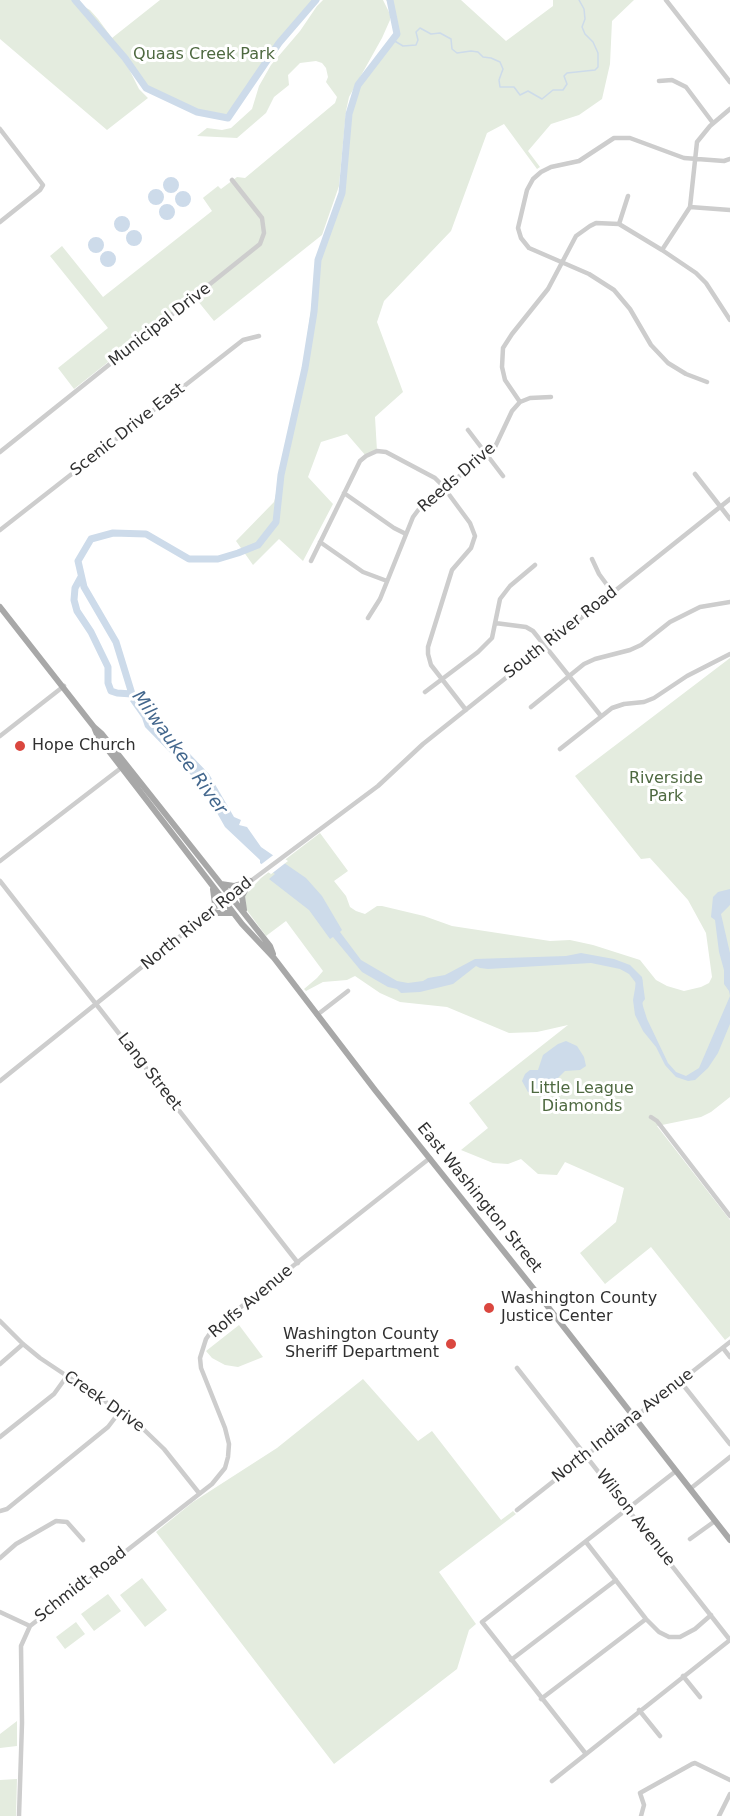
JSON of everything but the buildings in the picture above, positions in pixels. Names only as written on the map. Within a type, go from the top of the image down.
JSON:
[{"type":"main road","name":"East Washington Street","points":[[0,607],[231,896],[270,946],[274,958]]},
{"type":"main road","name":"East Washington Street","points":[[94,727],[98,737],[121,768],[224,901],[274,958],[316,1015],[730,1540]]},
{"type":"main road","points":[[221,884],[234,886],[250,881]]},
{"type":"main road","points":[[244,914],[241,899],[250,881]]},
{"type":"main road","points":[[213,886],[215,904],[210,913],[234,913]]},
{"type":"street","points":[[666,0],[730,82]]},
{"type":"street","points":[[659,81],[672,80],[686,87],[713,123]]},
{"type":"street","points":[[662,250],[690,207],[697,142],[713,123],[730,110]]},
{"type":"street","points":[[0,129],[43,184],[40,190],[0,222]]},
{"type":"street","points":[[707,382],[686,374],[668,363],[651,345],[630,309],[614,290],[589,273],[529,248],[521,238],[518,228],[527,190],[533,179],[551,167],[579,161],[614,138],[630,138],[671,155],[694,159],[724,161],[730,159]]},
{"type":"street","name":"Municipal Drive","points":[[0,452],[260,244],[265,230],[262,218],[232,180]]},
{"type":"street","points":[[619,224],[628,196]]},
{"type":"street","points":[[690,207],[730,210]]},
{"type":"street","points":[[551,398],[530,398],[520,402],[506,380],[502,367],[504,348],[512,334],[548,289],[576,236],[596,224],[619,224],[662,250],[701,278],[730,320]]},
{"type":"street","name":"Scenic Drive East","points":[[0,530],[243,340],[259,336]]},
{"type":"street","name":"Reeds Drive","points":[[368,618],[380,599],[418,509],[487,455],[499,441],[512,411],[520,402]]},
{"type":"street","points":[[468,430],[503,476]]},
{"type":"street","points":[[311,561],[360,461],[366,456],[377,451],[386,452],[435,478],[470,524],[475,536],[471,548],[452,570],[428,647],[432,665],[466,710]]},
{"type":"street","points":[[695,474],[730,519]]},
{"type":"street","points":[[344,493],[406,534]]},
{"type":"street","name":"South River Road","points":[[396,771],[423,744],[730,499]]},
{"type":"street","points":[[320,542],[363,572],[387,581]]},
{"type":"street","points":[[592,559],[599,574],[613,592]]},
{"type":"street","points":[[425,692],[492,638],[500,599],[510,586],[535,566]]},
{"type":"street","points":[[531,707],[568,676],[596,658],[641,645],[670,622],[700,607],[730,602]]},
{"type":"street","points":[[495,622],[526,627],[533,631],[601,716]]},
{"type":"street","points":[[561,749],[612,708],[654,698],[687,675],[730,654]]},
{"type":"street","points":[[0,736],[64,686]]},
{"type":"street","points":[[0,861],[121,768]]},
{"type":"street","name":"North River Road","points":[[0,1081],[224,901],[396,771]]},
{"type":"street","name":"Lang Street","points":[[0,881],[298,1263]]},
{"type":"street","points":[[316,1015],[348,991]]},
{"type":"street","points":[[651,1117],[657,1121],[730,1216]]},
{"type":"street","name":"Rolfs Avenue","points":[[199,1493],[218,1478],[225,1468],[228,1457],[229,1444],[225,1428],[201,1368],[202,1348],[213,1329],[430,1158]]},
{"type":"street","name":"Creek Drive","points":[[0,1321],[22,1344],[121,1410],[164,1449],[199,1493]]},
{"type":"street","name":"North Indiana Avenue","points":[[517,1510],[730,1342]]},
{"type":"street","points":[[0,1364],[22,1344]]},
{"type":"street","points":[[723,1348],[730,1358]]},
{"type":"street","name":"Wilson Avenue","points":[[517,1368],[730,1640]]},
{"type":"street","points":[[0,1437],[54,1394],[68,1376]]},
{"type":"street","points":[[680,1381],[730,1444]]},
{"type":"street","points":[[0,1511],[6,1509],[108,1427],[121,1410]]},
{"type":"street","points":[[690,1489],[730,1457]]},
{"type":"street","points":[[586,1754],[482,1622],[676,1471]]},
{"type":"street","name":"Schmidt Road","points":[[19,1816],[22,1725],[21,1646],[30,1626],[199,1493]]},
{"type":"street","points":[[0,1558],[16,1544],[56,1521],[67,1522],[82,1540]]},
{"type":"street","points":[[690,1539],[715,1521]]},
{"type":"street","points":[[586,1542],[646,1619],[669,1638],[680,1637],[711,1615]]},
{"type":"street","points":[[511,1660],[616,1580]]},
{"type":"street","points":[[0,1612],[30,1626]]},
{"type":"street","points":[[541,1699],[646,1619]]},
{"type":"street","points":[[552,1780],[730,1640]]},
{"type":"street","points":[[683,1676],[700,1697]]},
{"type":"street","points":[[639,1710],[660,1736]]},
{"type":"street","points":[[641,1816],[644,1805],[640,1793],[695,1763],[730,1780]]},
{"type":"street","points":[[719,1816],[730,1794]]},
{"type":"green space","name":"Quaas Creek Park","points":[[0,0],[73,0],[90,10],[112,38],[160,0],[316,0],[279,43],[228,118],[197,112],[146,88],[124,59],[139,89],[148,98],[107,130],[0,39]]},
{"type":"green space","points":[[323,0],[383,0],[390,14],[390,20],[349,97],[339,186],[322,235],[214,321],[193,295],[74,389],[58,368],[108,328],[50,256],[62,246],[103,297],[212,211],[204,197],[218,186],[221,189],[237,177],[245,178],[335,103],[337,97],[326,82],[328,77],[322,63],[316,61],[300,63],[288,75],[289,85],[274,97],[266,113],[237,138],[197,136],[207,128],[222,130],[231,128],[252,109],[259,86],[271,65]]},
{"type":"green space","points":[[386,0],[461,0],[506,41],[553,6],[553,0],[634,0],[612,21],[610,64],[602,99],[579,115],[551,124],[528,151],[540,167],[537,169],[504,124],[487,133],[451,231],[384,301],[377,322],[403,392],[375,417],[377,451],[366,456],[347,434],[321,442],[308,477],[333,504],[303,561],[279,539],[253,565],[236,541],[274,502],[298,401],[318,260],[342,193],[346,138],[352,99],[358,85],[397,34]]},
{"type":"green space","name":"Riverside Park","points":[[730,658],[730,1097],[701,1117],[657,1126],[730,1220],[730,1336],[725,1340],[651,1247],[605,1284],[580,1253],[616,1222],[624,1188],[565,1162],[557,1175],[538,1174],[521,1159],[508,1164],[493,1163],[461,1150],[488,1128],[469,1103],[568,1025],[537,1032],[509,1033],[447,1007],[400,1002],[380,993],[355,976],[347,980],[323,982],[306,991],[304,989],[323,971],[286,921],[266,936],[246,909],[245,895],[261,878],[320,833],[348,871],[334,881],[346,896],[350,907],[356,911],[365,914],[377,906],[382,906],[424,916],[452,926],[550,941],[570,940],[593,945],[640,960],[656,980],[667,986],[684,991],[701,987],[709,983],[712,977],[706,933],[688,900],[650,858],[641,859],[575,776]]},
{"type":"green space","points":[[239,1325],[263,1357],[238,1367],[225,1365],[212,1358],[206,1351]]},
{"type":"green space","points":[[363,1379],[418,1441],[432,1431],[501,1520],[513,1511],[516,1514],[439,1572],[476,1624],[469,1630],[457,1669],[334,1764],[156,1532],[193,1502],[277,1448]]},
{"type":"green space","points":[[142,1578],[167,1610],[145,1627],[120,1595]]},
{"type":"green space","points":[[108,1594],[121,1611],[94,1631],[81,1614]]},
{"type":"green space","points":[[76,1622],[85,1634],[65,1649],[56,1637]]},
{"type":"green space","points":[[17,1721],[17,1746],[0,1748],[0,1734]]},
{"type":"green space","points":[[17,1779],[16,1816],[0,1816],[0,1780]]},
{"type":"water","points":[[171,177],[179,185],[171,193],[163,185]]},
{"type":"water","points":[[156,189],[164,197],[156,205],[148,197]]},
{"type":"water","points":[[183,191],[191,199],[183,207],[175,199]]},
{"type":"water","points":[[167,204],[175,212],[167,220],[159,212]]},
{"type":"water","points":[[122,216],[130,224],[122,232],[114,224]]},
{"type":"water","points":[[134,230],[142,238],[134,246],[126,238]]},
{"type":"water","points":[[96,237],[104,245],[96,253],[88,245]]},
{"type":"water","points":[[108,251],[116,259],[108,267],[100,259]]},
{"type":"water","points":[[142,694],[157,715],[166,734],[209,774],[234,817],[241,820],[239,825],[247,827],[261,847],[306,878],[322,896],[342,930],[340,932],[361,960],[397,981],[408,983],[445,975],[475,959],[566,956],[581,953],[614,959],[630,965],[642,977],[645,999],[642,1003],[647,1019],[668,1063],[676,1072],[686,1076],[699,1068],[730,996],[730,1024],[718,1053],[708,1068],[695,1080],[688,1081],[676,1077],[665,1065],[656,1047],[643,1031],[635,1015],[633,1000],[636,983],[629,974],[620,969],[591,963],[488,969],[476,966],[453,984],[420,992],[401,993],[362,972],[333,937],[330,939],[309,910],[269,879],[275,874],[260,863],[260,860],[225,827],[208,797],[187,770],[145,727],[142,718],[130,701]]},
{"type":"water","points":[[730,889],[730,905],[721,914],[730,953],[730,996],[724,984],[724,970],[715,920],[711,917],[713,897],[718,892]]},
{"type":"water","points":[[566,1041],[577,1046],[584,1057],[586,1066],[580,1070],[565,1071],[557,1079],[546,1079],[543,1091],[528,1092],[522,1081],[525,1074],[530,1070],[538,1070],[543,1055]]},
{"type":"pier","points":[[276,853],[288,861],[266,878],[271,874],[259,866]]},
{"type":"waterway","name":"Milwaukee River","points":[[75,0],[125,58],[146,88],[197,112],[228,118],[279,43],[316,0]]},
{"type":"waterway","name":"Milwaukee River","points":[[140,705],[132,694],[116,642],[84,587],[78,561],[91,539],[113,533],[146,534],[189,559],[218,559],[258,545],[276,522],[281,475],[305,368],[314,312],[318,260],[342,193],[349,114],[358,85],[397,34],[390,0]]},
{"type":"waterway","points":[[393,40],[403,46],[416,45],[418,40],[416,32],[420,28],[431,34],[440,33],[451,39],[452,49],[457,53],[478,52],[483,57],[500,62],[503,69],[499,80],[500,87],[514,87],[520,95],[528,91],[542,99],[553,90],[563,90],[567,84],[564,76],[567,73],[595,70],[598,67],[598,53],[582,27],[585,19],[584,9],[579,0]]},
{"type":"waterway","points":[[81,577],[75,588],[74,600],[77,611],[91,632],[108,667],[108,683],[111,691],[132,694]]},
{"type":"waterway","name":"Milwaukee River","points":[[639,981],[639,1006]]},
{"type":"place","name":"Hope Church","points":[[20,746]]},
{"type":"place","name":"Washington County Justice Center","points":[[489,1308]]},
{"type":"place","name":"Washington County Sheriff Department","points":[[451,1344]]},
{"type":"park label","name":"Little League Diamonds","points":[[582,1098]]}]
